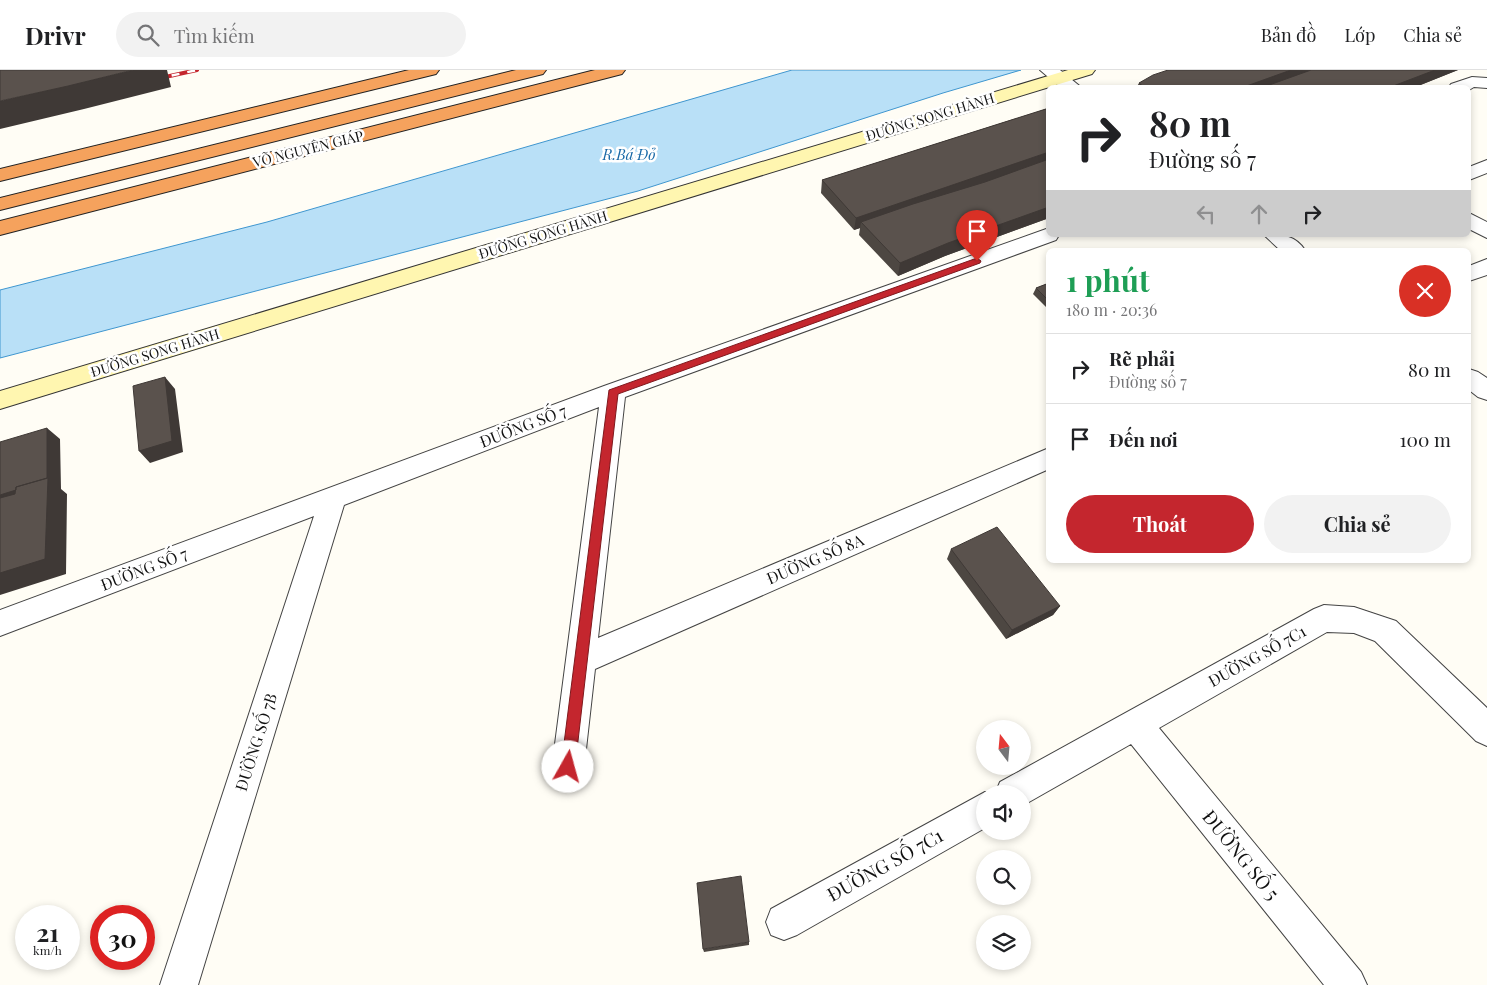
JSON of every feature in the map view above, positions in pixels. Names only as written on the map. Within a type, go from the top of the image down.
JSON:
[{"type":"highway","points":[[0,175],[430,70]]},
{"type":"highway","name":"VÕ NGUYÊN GIÁP","points":[[0,204],[537,70]]},
{"type":"highway","name":"VÕ NGUYÊN GIÁP","points":[[0,228],[616,70]]},
{"type":"main road","name":"ĐƯỜNG SONG HÀNH","points":[[0,400],[1086,70]]},
{"type":"street","points":[[1464,85],[1472,82],[1487,83]]},
{"type":"street","points":[[1471,173],[1487,166]]},
{"type":"street","points":[[1471,221],[1487,231]]},
{"type":"street","name":"ĐƯỜNG SỐ 7","points":[[0,623],[613,392],[1046,236]]},
{"type":"street","points":[[1277,237],[1291,248]]},
{"type":"street","points":[[1471,273],[1487,266]]},
{"type":"street","points":[[1471,380],[1487,392]]},
{"type":"street","points":[[568,767],[613,392]]},
{"type":"street","name":"ĐƯỜNG SỐ 8A","points":[[581,660],[1046,459]]},
{"type":"street","name":"ĐƯỜNG SỐ 7B","points":[[179,985],[333,498]]},
{"type":"street","name":"ĐƯỜNG SỐ 7C1","points":[[1028,785],[1324,618],[1354,620],[1385,631],[1487,730]]},
{"type":"street","name":"ĐƯỜNG SỐ 5","points":[[1135,724],[1348,985]]},
{"type":"street","name":"ĐƯỜNG SỐ 7C1","points":[[784,922],[976,814]]},
{"type":"water","name":"R.Bá Đỏ","points":[[792,70],[1021,70],[943,93],[638,191],[0,358],[0,290],[267,222]]},
{"type":"building","points":[[0,70],[133,70],[0,101]]},
{"type":"building","points":[[1168,70],[1291,70],[1249,85],[1141,85],[1139,83],[1153,75]]},
{"type":"building","points":[[1311,70],[1435,70],[1396,85],[1269,85]]},
{"type":"building","points":[[1046,109],[1046,153],[856,218],[822,180]]},
{"type":"building","points":[[1046,160],[1046,208],[948,243],[900,263],[861,222],[913,204],[985,182]]},
{"type":"building","points":[[1046,284],[1046,298],[1036,288]]},
{"type":"building","points":[[165,377],[172,441],[139,451],[133,386]]},
{"type":"building","points":[[47,428],[47,478],[16,487],[16,490],[0,495],[0,442]]},
{"type":"building","points":[[48,478],[45,559],[0,573],[0,498],[15,494],[16,487]]},
{"type":"building","points":[[997,527],[1060,606],[1012,630],[951,549]]},
{"type":"building","points":[[741,876],[749,942],[703,949],[697,883]]},
{"type":"railway","points":[[156,79],[197,70]]},
{"type":"route","points":[[568,767],[613,392],[977,261]]}]
